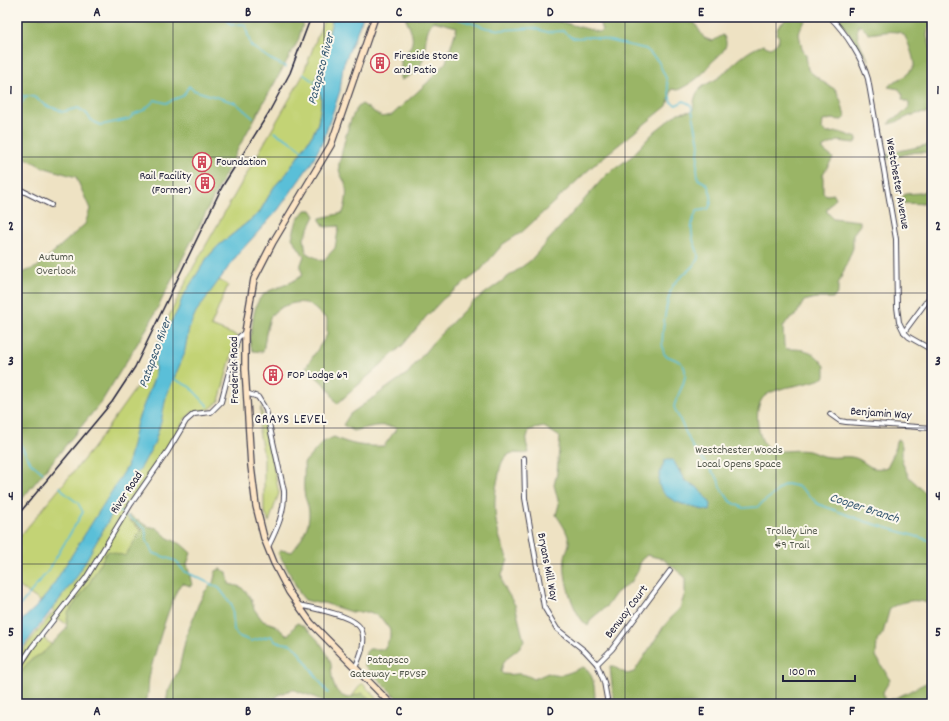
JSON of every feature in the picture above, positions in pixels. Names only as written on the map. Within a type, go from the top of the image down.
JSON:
[{"type":"main road","name":"Frederick Road","points":[[376,17],[331,145],[273,242],[254,278],[245,332],[246,393],[254,489],[259,521],[267,548],[281,578],[298,605],[320,633],[391,704]]},
{"type":"street","name":"Westchester Avenue","points":[[830,17],[861,61],[868,79],[896,239],[897,307],[899,322],[904,332]]},
{"type":"street","points":[[17,188],[41,198],[51,205]]},
{"type":"street","points":[[932,294],[904,332],[932,350]]},
{"type":"street","name":"River Road","points":[[17,670],[32,647],[86,578],[131,504],[168,451],[186,421],[194,414],[211,412],[218,407],[224,393],[238,338],[245,332]]},
{"type":"street","points":[[246,393],[258,397],[266,410],[284,491],[285,502],[280,522],[267,548]]},
{"type":"street","name":"Benjamin Way","points":[[830,414],[840,421],[846,422],[932,428]]},
{"type":"street","name":"Bryans Mill Way","points":[[524,458],[525,498],[544,607],[548,617],[557,629],[585,651],[597,664],[604,682],[608,704]]},
{"type":"street","name":"Benway Court","points":[[597,664],[612,649],[670,571]]},
{"type":"street","points":[[298,605],[320,610],[358,625],[361,629],[363,639],[355,668]]},
{"type":"green space","name":"Autumn Overlook","points":[[17,17],[305,17],[298,41],[241,143],[150,323],[102,401],[17,505],[17,275],[37,267],[85,224],[90,209],[76,177],[42,167],[17,153]]},
{"type":"green space","points":[[327,17],[333,17],[322,62],[316,78],[315,86],[321,95],[321,106],[318,123],[313,134],[287,173],[274,187],[259,213],[218,246],[207,258],[200,270],[228,285],[211,326],[237,336],[219,401],[210,409],[193,412],[185,419],[166,450],[122,514],[152,539],[17,704],[17,657],[54,611],[17,585],[17,540],[93,448],[146,374],[167,320],[194,266],[302,77],[324,19]],"holes":[[[58,618],[73,629],[57,649],[42,637]]]},
{"type":"green space","points":[[405,17],[542,17],[599,32],[602,31],[600,24],[590,17],[691,17],[704,38],[713,41],[723,35],[726,43],[721,54],[703,73],[693,82],[678,90],[672,89],[667,106],[596,163],[522,232],[503,244],[479,272],[443,299],[403,345],[337,404],[328,388],[306,367],[327,335],[327,319],[306,303],[294,303],[282,307],[272,314],[270,318],[263,352],[253,351],[250,342],[254,312],[262,296],[292,282],[303,275],[300,267],[304,256],[292,238],[297,220],[305,210],[311,210],[315,216],[304,238],[306,253],[323,261],[335,248],[339,226],[325,227],[320,218],[343,213],[346,202],[346,190],[339,164],[350,122],[357,108],[362,104],[382,117],[392,115],[427,83],[446,62],[457,27],[433,21],[426,37],[423,60],[419,68],[401,80],[401,58],[412,44],[412,35]]},
{"type":"green space","points":[[788,17],[808,17],[801,27],[799,34],[802,49],[806,55],[808,70],[836,90],[841,101],[845,117],[842,120],[831,119],[823,121],[822,129],[827,133],[839,132],[857,138],[857,141],[854,143],[838,141],[823,147],[823,150],[833,158],[823,174],[823,193],[827,195],[834,194],[836,198],[827,209],[827,212],[833,218],[860,221],[860,225],[853,234],[853,248],[838,285],[838,292],[834,298],[816,298],[804,301],[796,315],[787,321],[783,327],[784,346],[787,349],[804,350],[817,357],[825,366],[825,377],[773,391],[767,395],[762,399],[758,408],[758,425],[765,445],[770,449],[776,451],[809,451],[826,457],[851,457],[861,460],[875,468],[887,467],[894,453],[896,441],[899,439],[902,446],[902,462],[909,477],[932,499],[932,605],[921,601],[911,601],[901,603],[890,608],[883,633],[877,641],[876,656],[890,680],[883,692],[885,700],[901,696],[932,680],[932,704],[614,704],[610,667],[614,667],[627,674],[634,672],[664,626],[680,608],[685,593],[685,577],[663,559],[647,555],[641,560],[638,571],[632,581],[616,593],[607,606],[591,619],[588,626],[583,621],[573,605],[567,585],[565,575],[565,556],[569,540],[556,515],[559,504],[554,485],[557,473],[560,437],[544,427],[529,430],[526,442],[529,453],[512,453],[504,459],[501,466],[495,497],[497,528],[508,560],[502,574],[503,585],[515,605],[524,641],[521,646],[507,657],[501,672],[503,674],[521,674],[534,679],[548,673],[552,675],[561,675],[583,667],[590,673],[594,683],[595,704],[403,704],[364,665],[366,652],[369,649],[384,649],[390,638],[390,630],[381,618],[370,612],[351,612],[324,603],[305,600],[300,594],[278,553],[281,550],[292,552],[302,538],[308,523],[309,509],[304,487],[304,463],[323,442],[334,437],[358,445],[384,446],[397,428],[381,426],[354,431],[343,425],[350,414],[408,373],[433,342],[470,304],[530,261],[606,175],[631,157],[654,132],[678,113],[693,111],[694,100],[701,88],[720,77],[751,51],[763,45],[770,48],[775,45],[779,38],[776,34],[778,27]],"holes":[[[680,469],[685,481],[697,487],[704,510],[682,504]]]},
{"type":"green space","points":[[837,17],[932,17],[932,26],[928,29],[927,36],[932,52],[932,112],[913,115],[889,124],[891,120],[901,115],[909,107],[909,103],[902,99],[903,95],[899,89],[888,87],[893,82],[904,77],[914,66],[907,40],[903,34],[896,32],[869,34],[858,25],[857,30],[859,39],[869,61]]},
{"type":"green space","points":[[932,144],[932,154],[926,152],[914,152],[886,159],[887,155],[890,153]]},
{"type":"green space","points":[[932,188],[932,204],[898,203],[905,194],[920,193]]},
{"type":"green space","points":[[261,407],[279,493],[269,522],[264,511],[264,458],[259,431]]},
{"type":"green space","points":[[129,515],[147,526],[157,528],[168,538],[181,544],[191,553],[187,564],[192,585],[190,586],[182,583],[174,598],[152,665],[145,704],[17,704],[17,679],[29,661],[44,652],[66,629],[68,613],[90,582],[106,553],[109,551],[125,556],[142,529],[131,521]]},
{"type":"green space","points":[[220,569],[227,572],[229,584],[241,587],[251,598],[254,609],[263,621],[275,625],[286,635],[289,634],[297,623],[302,625],[313,635],[323,647],[330,660],[334,685],[339,693],[348,698],[362,693],[377,704],[324,704],[314,697],[293,689],[278,695],[275,699],[278,704],[166,704],[168,691],[179,669],[186,637],[198,605],[205,591],[213,583],[216,571]]},
{"type":"green space","name":"Patapsco Gateway - FPVSP","points":[[362,683],[383,704],[346,704]]},
{"type":"water","name":"Patapsco River","points":[[333,17],[363,17],[343,66],[340,91],[323,141],[312,162],[278,210],[238,254],[196,312],[189,328],[184,355],[166,397],[161,422],[154,444],[142,466],[128,486],[76,578],[17,655],[17,625],[48,593],[127,467],[137,422],[155,376],[155,356],[159,343],[178,310],[182,298],[207,258],[218,246],[259,213],[274,187],[287,173],[313,134],[318,123],[321,106],[321,95],[315,86],[316,78],[322,62]]},
{"type":"water","points":[[665,460],[673,460],[685,481],[697,487],[711,504],[710,511],[672,500],[661,490],[659,478]]},
{"type":"waterway","points":[[225,17],[231,25],[245,25],[251,46],[270,59],[286,67]]},
{"type":"waterway","name":"Cooper Branch","points":[[452,17],[487,28],[502,30],[533,28],[547,32],[563,31],[573,38],[593,37],[646,49],[658,61],[666,78],[671,102],[676,105],[684,101],[691,105],[699,144],[697,168],[698,179],[707,184],[711,197],[711,203],[708,209],[697,211],[693,219],[692,234],[698,252],[698,258],[694,265],[674,284],[671,290],[664,320],[662,342],[665,355],[677,360],[684,367],[685,378],[674,407],[692,446],[718,479],[720,487],[730,501],[743,508],[757,507],[782,486],[787,484],[800,487],[818,504],[867,522],[932,541]]},
{"type":"waterway","points":[[303,74],[316,83]]},
{"type":"waterway","points":[[17,91],[21,96],[34,97],[43,104],[58,109],[62,112],[78,108],[86,113],[92,121],[101,125],[129,119],[134,114],[144,110],[155,100],[166,103],[170,102],[183,96],[189,86],[193,90],[236,103],[253,118]]},
{"type":"waterway","points":[[17,105],[27,96]]},
{"type":"waterway","points":[[274,132],[295,144],[302,151]]},
{"type":"waterway","points":[[174,379],[190,387],[208,406]]},
{"type":"waterway","points":[[17,439],[31,463],[43,473]]},
{"type":"waterway","points":[[17,609],[48,571],[83,512],[78,503],[67,495],[60,487]]},
{"type":"waterway","points":[[114,509],[122,513]]},
{"type":"waterway","points":[[127,516],[145,528],[147,541],[153,553],[176,561],[184,571],[219,588],[232,605],[234,630],[238,636],[251,641],[271,636],[276,642],[290,644],[296,648],[328,693]]},
{"type":"railway","points":[[17,516],[112,402],[135,367],[222,187],[268,114],[290,73],[311,17]]},
{"type":"place","name":"Fireside Stone and Patio","points":[[380,63]]},
{"type":"place","name":"Foundation","points":[[202,162]]},
{"type":"place","name":"Rail Facility (Former)","points":[[205,183]]},
{"type":"place","name":"FOP Lodge 69","points":[[273,375]]},
{"type":"district","name":"GRAYS LEVEL","points":[[291,420]]},
{"type":"park label","name":"Westchester Woods Local Opens Space","points":[[739,457]]},
{"type":"park label","name":"Trolley Line #9 Trail","points":[[792,538]]}]
